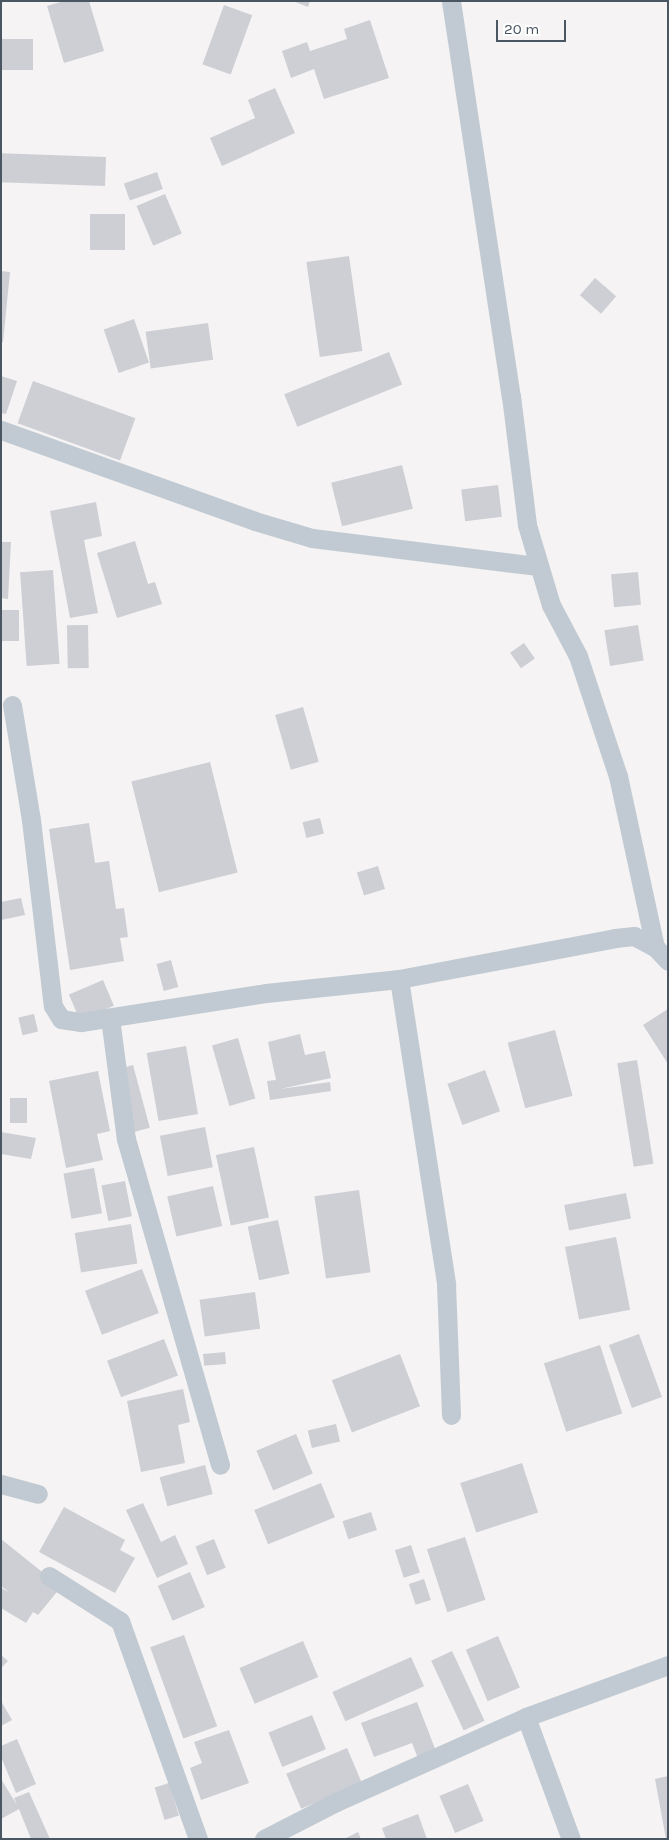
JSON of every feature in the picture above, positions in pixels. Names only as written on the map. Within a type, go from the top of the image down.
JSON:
[{"type":"street","points":[[452,1],[512,396],[527,525],[536,566],[550,605],[578,656],[618,776],[655,947]]},
{"type":"street","points":[[1,430],[246,518],[312,538],[536,566]]},
{"type":"street","points":[[12,705],[31,820],[53,1006],[61,1019],[80,1022],[266,993],[399,979],[634,936],[655,947],[668,962]]},
{"type":"street","points":[[399,979],[446,1284],[451,1415]]},
{"type":"street","points":[[110,1018],[126,1139],[220,1465]]},
{"type":"street","points":[[1,1484],[38,1494]]},
{"type":"street","points":[[49,1576],[120,1620],[198,1839]]},
{"type":"street","points":[[264,1839],[336,1802],[526,1717],[668,1665]]},
{"type":"street","points":[[526,1717],[571,1839]]},
{"type":"building","points":[[64,1],[89,1],[104,51],[64,63],[47,6]]},
{"type":"building","points":[[293,1],[310,1],[308,7]]},
{"type":"building","points":[[224,5],[252,15],[231,74],[202,64]]},
{"type":"building","points":[[370,20],[389,78],[324,99],[314,69],[291,78],[282,51],[307,42],[310,51],[347,39],[344,29]]},
{"type":"building","points":[[1,39],[33,39],[33,70],[1,70]]},
{"type":"building","points":[[275,88],[295,133],[222,166],[210,138],[255,118],[248,100]]},
{"type":"building","points":[[1,153],[106,157],[105,186],[1,182]]},
{"type":"building","points":[[157,172],[163,189],[130,200],[124,183]]},
{"type":"building","points":[[165,194],[182,234],[153,246],[136,206]]},
{"type":"building","points":[[90,214],[125,214],[125,250],[90,250]]},
{"type":"building","points":[[349,256],[362,351],[320,357],[306,262]]},
{"type":"building","points":[[1,271],[10,272],[3,342],[1,342]]},
{"type":"building","points":[[595,278],[616,296],[601,314],[580,295]]},
{"type":"building","points":[[134,319],[149,362],[119,373],[104,329]]},
{"type":"building","points":[[208,323],[213,360],[151,368],[146,332]]},
{"type":"building","points":[[389,352],[402,384],[297,427],[284,394]]},
{"type":"building","points":[[1,376],[17,381],[6,414],[1,413]]},
{"type":"building","points":[[33,381],[135,418],[120,461],[18,423]]},
{"type":"building","points":[[402,465],[413,509],[342,526],[331,483]]},
{"type":"building","points":[[498,485],[502,517],[465,521],[461,490]]},
{"type":"building","points":[[96,502],[102,536],[84,540],[98,613],[70,618],[50,511]]},
{"type":"building","points":[[135,541],[148,584],[155,582],[162,604],[117,618],[97,553]]},
{"type":"building","points":[[1,542],[11,542],[8,599],[1,598]]},
{"type":"building","points":[[53,570],[60,664],[27,666],[20,572]]},
{"type":"building","points":[[638,572],[641,605],[614,607],[611,574]]},
{"type":"building","points":[[1,610],[19,610],[19,641],[1,641]]},
{"type":"building","points":[[67,625],[88,625],[89,668],[68,668]]},
{"type":"building","points":[[638,625],[644,661],[610,666],[604,630]]},
{"type":"building","points":[[524,643],[535,659],[521,668],[510,653]]},
{"type":"building","points":[[303,707],[319,762],[291,770],[275,715]]},
{"type":"building","points":[[210,762],[238,873],[159,892],[131,782]]},
{"type":"building","points":[[320,818],[324,834],[306,838],[303,822]]},
{"type":"building","points":[[89,823],[95,863],[109,861],[116,909],[124,908],[128,937],[120,938],[124,961],[70,970],[49,829]]},
{"type":"building","points":[[378,866],[385,889],[364,895],[357,872]]},
{"type":"building","points":[[21,898],[25,915],[1,920],[1,902]]},
{"type":"building","points":[[171,960],[178,987],[164,991],[157,964]]},
{"type":"building","points":[[103,980],[114,1006],[80,1020],[69,994]]},
{"type":"building","points":[[668,1009],[668,1064],[643,1025]]},
{"type":"building","points":[[34,1014],[38,1032],[22,1035],[18,1018]]},
{"type":"building","points":[[555,1030],[573,1096],[525,1108],[508,1043]]},
{"type":"building","points":[[300,1034],[305,1055],[325,1051],[331,1078],[280,1089],[330,1082],[331,1091],[270,1100],[267,1081],[276,1080],[268,1042]]},
{"type":"building","points":[[238,1038],[255,1099],[229,1106],[212,1045]]},
{"type":"building","points":[[186,1046],[198,1114],[159,1121],[147,1053]]},
{"type":"building","points":[[637,1060],[653,1164],[634,1167],[617,1063]]},
{"type":"building","points":[[133,1065],[150,1128],[130,1133],[113,1070]]},
{"type":"building","points":[[485,1070],[500,1111],[462,1125],[447,1084]]},
{"type":"building","points":[[98,1071],[110,1131],[97,1134],[103,1160],[66,1168],[49,1081]]},
{"type":"building","points":[[10,1098],[27,1098],[27,1123],[10,1123]]},
{"type":"building","points":[[205,1127],[213,1167],[168,1176],[160,1136]]},
{"type":"building","points":[[1,1132],[36,1138],[31,1159],[1,1154]]},
{"type":"building","points":[[254,1147],[269,1217],[231,1226],[216,1155]]},
{"type":"building","points":[[94,1168],[102,1213],[71,1219],[63,1173]]},
{"type":"building","points":[[125,1181],[132,1216],[108,1221],[101,1186]]},
{"type":"building","points":[[213,1186],[222,1226],[176,1237],[167,1197]]},
{"type":"building","points":[[359,1190],[371,1272],[326,1278],[314,1196]]},
{"type":"building","points":[[626,1193],[631,1219],[569,1231],[564,1205]]},
{"type":"building","points":[[278,1220],[289,1274],[259,1280],[248,1226]]},
{"type":"building","points":[[131,1224],[137,1264],[81,1272],[75,1233]]},
{"type":"building","points":[[616,1237],[630,1310],[579,1320],[565,1247]]},
{"type":"building","points":[[142,1269],[159,1313],[102,1335],[85,1291]]},
{"type":"building","points":[[255,1292],[260,1329],[205,1336],[200,1300]]},
{"type":"building","points":[[639,1334],[662,1397],[632,1408],[609,1345]]},
{"type":"building","points":[[164,1339],[178,1375],[121,1397],[107,1361]]},
{"type":"building","points":[[600,1345],[622,1413],[566,1432],[544,1363]]},
{"type":"building","points":[[225,1352],[226,1364],[204,1366],[203,1354]]},
{"type":"building","points":[[400,1354],[420,1406],[352,1432],[332,1380]]},
{"type":"building","points":[[183,1389],[190,1422],[178,1425],[185,1463],[141,1472],[127,1401]]},
{"type":"building","points":[[336,1424],[340,1442],[312,1448],[308,1431]]},
{"type":"building","points":[[296,1434],[313,1474],[273,1490],[256,1451]]},
{"type":"building","points":[[522,1463],[538,1512],[476,1533],[460,1483]]},
{"type":"building","points":[[205,1465],[213,1494],[167,1506],[160,1477]]},
{"type":"building","points":[[321,1483],[335,1517],[268,1544],[254,1510]]},
{"type":"building","points":[[143,1503],[161,1542],[175,1535],[188,1564],[157,1578],[126,1510]]},
{"type":"building","points":[[64,1507],[125,1540],[120,1550],[135,1558],[115,1593],[39,1552]]},
{"type":"building","points":[[371,1512],[377,1530],[348,1539],[342,1521]]},
{"type":"building","points":[[465,1537],[485,1600],[447,1612],[427,1549]]},
{"type":"building","points":[[1,1539],[61,1587],[38,1615],[33,1612],[26,1623],[1,1608],[1,1588],[9,1592],[1,1586]]},
{"type":"building","points":[[214,1539],[226,1568],[207,1575],[195,1546]]},
{"type":"building","points":[[411,1545],[420,1573],[404,1578],[395,1550]]},
{"type":"building","points":[[190,1572],[205,1607],[173,1621],[158,1586]]},
{"type":"building","points":[[424,1579],[431,1600],[416,1605],[409,1584]]},
{"type":"building","points":[[184,1635],[217,1726],[183,1738],[150,1647]]},
{"type":"building","points":[[498,1636],[520,1688],[488,1701],[466,1650]]},
{"type":"building","points":[[303,1641],[318,1677],[255,1704],[239,1668]]},
{"type":"building","points":[[452,1651],[485,1721],[464,1731],[431,1661]]},
{"type":"building","points":[[1,1655],[8,1661],[1,1668]]},
{"type":"building","points":[[411,1657],[424,1686],[345,1721],[332,1692]]},
{"type":"building","points":[[1,1701],[12,1720],[1,1726]]},
{"type":"building","points":[[417,1702],[439,1759],[421,1766],[412,1743],[374,1757],[361,1723]]},
{"type":"building","points":[[312,1715],[326,1749],[282,1767],[268,1733]]},
{"type":"building","points":[[229,1730],[249,1783],[201,1800],[190,1768],[202,1763],[194,1742]]},
{"type":"building","points":[[17,1739],[36,1784],[16,1793],[1,1757],[1,1746]]},
{"type":"building","points":[[347,1748],[362,1783],[301,1809],[286,1774]]},
{"type":"building","points":[[668,1776],[668,1839],[666,1839],[655,1779]]},
{"type":"building","points":[[1,1779],[17,1805],[14,1798],[29,1792],[50,1839],[31,1839],[19,1809],[1,1819]]},
{"type":"building","points":[[169,1783],[179,1816],[165,1820],[155,1787]]},
{"type":"building","points":[[468,1784],[484,1821],[455,1833],[439,1796]]},
{"type":"building","points":[[418,1814],[427,1839],[386,1839],[382,1828]]},
{"type":"building","points":[[358,1832],[361,1839],[344,1839]]}]
